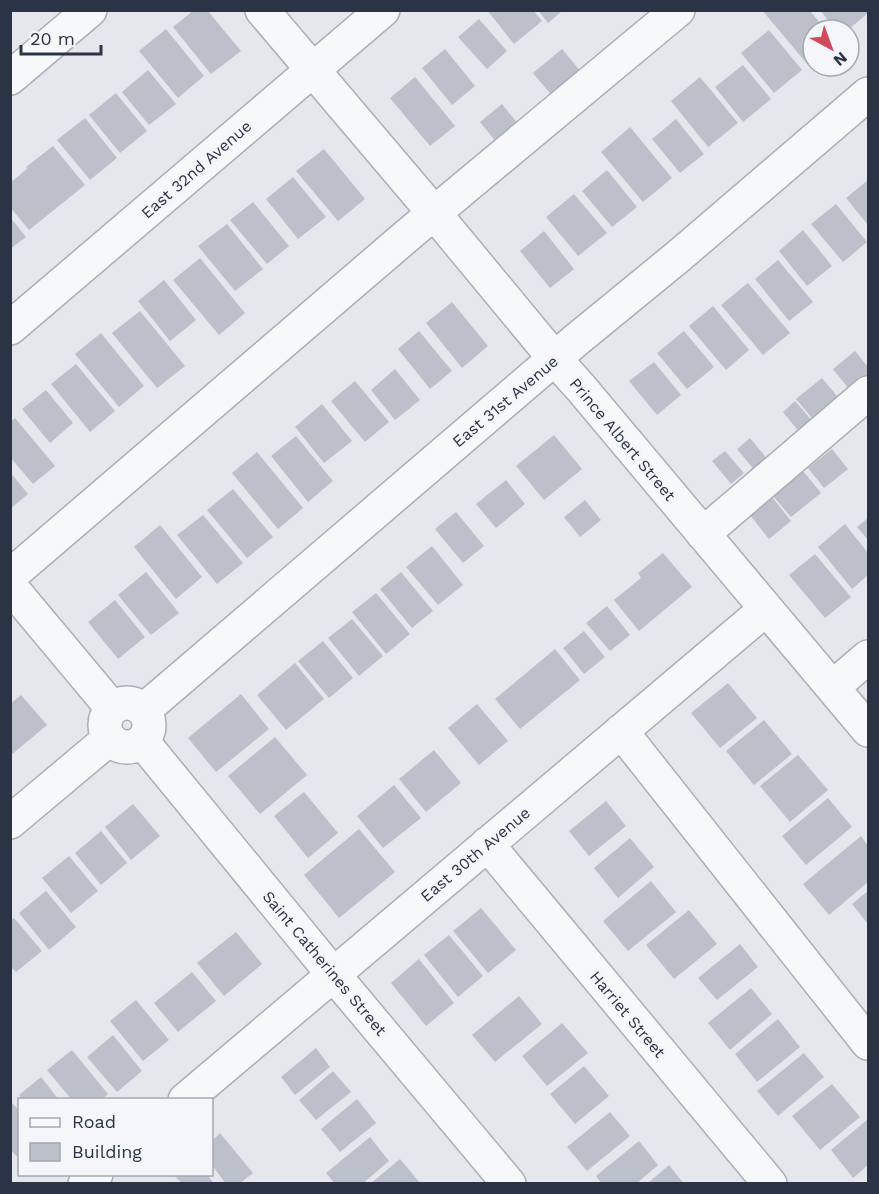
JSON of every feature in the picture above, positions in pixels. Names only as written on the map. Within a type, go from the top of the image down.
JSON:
[{"type":"street","points":[[10,78],[90,10]]},
{"type":"street","name":"Prince Albert Street","points":[[262,10],[868,730]]},
{"type":"street","name":"East 32nd Avenue","points":[[10,328],[382,10]]},
{"type":"street","points":[[10,576],[678,10]]},
{"type":"street","name":"East 31st Avenue","points":[[10,822],[868,94]]},
{"type":"street","points":[[703,534],[868,393]]},
{"type":"street","name":"Saint Catherines Street","points":[[10,586],[509,1184]]},
{"type":"street","name":"East 30th Avenue","points":[[187,1098],[766,609]]},
{"type":"street","points":[[833,687],[868,657]]},
{"type":"street","points":[[621,731],[868,1043]]},
{"type":"street","name":"Harriet Street","points":[[487,844],[770,1184]]},
{"type":"building","points":[[194,10],[207,10],[241,51],[211,74],[173,27]]},
{"type":"building","points":[[487,10],[533,10],[542,21],[514,44]]},
{"type":"building","points":[[538,10],[563,10],[548,23]]},
{"type":"building","points":[[762,10],[809,10],[816,18],[801,18],[801,57]]},
{"type":"building","points":[[820,10],[868,10],[868,13],[861,19],[826,18]]},
{"type":"building","points":[[479,19],[507,51],[487,69],[458,37]]},
{"type":"building","points":[[166,29],[204,76],[178,98],[139,51]]},
{"type":"building","points":[[769,30],[801,71],[774,93],[741,53]]},
{"type":"building","points":[[445,49],[475,86],[452,105],[422,68]]},
{"type":"building","points":[[562,49],[582,73],[553,97],[533,73]]},
{"type":"building","points":[[743,65],[771,99],[743,122],[715,87]]},
{"type":"building","points":[[148,70],[176,104],[149,125],[122,92]]},
{"type":"building","points":[[415,77],[455,126],[430,146],[390,98]]},
{"type":"building","points":[[700,77],[738,123],[708,147],[671,101]]},
{"type":"building","points":[[116,93],[147,131],[120,153],[89,115]]},
{"type":"building","points":[[502,104],[519,125],[497,143],[480,122]]},
{"type":"building","points":[[85,118],[117,158],[90,180],[57,140]]},
{"type":"building","points":[[676,119],[704,154],[680,173],[652,139]]},
{"type":"building","points":[[630,127],[672,178],[643,202],[601,152]]},
{"type":"building","points":[[53,146],[85,185],[29,230],[10,207],[10,183]]},
{"type":"building","points":[[324,149],[365,199],[338,221],[296,171]]},
{"type":"building","points":[[607,170],[637,207],[612,227],[582,191]]},
{"type":"building","points":[[293,177],[326,217],[298,239],[266,199]]},
{"type":"building","points":[[868,180],[868,225],[846,198]]},
{"type":"building","points":[[574,194],[607,233],[578,256],[546,217]]},
{"type":"building","points":[[253,202],[289,246],[267,264],[230,220]]},
{"type":"building","points":[[836,204],[867,242],[843,262],[811,224]]},
{"type":"building","points":[[10,217],[26,237],[10,249]]},
{"type":"building","points":[[227,224],[263,269],[235,291],[198,246]]},
{"type":"building","points":[[803,230],[832,266],[807,286],[779,251]]},
{"type":"building","points":[[544,231],[574,269],[550,288],[520,251]]},
{"type":"building","points":[[200,258],[245,313],[219,335],[173,280]]},
{"type":"building","points":[[778,260],[813,302],[789,321],[755,279]]},
{"type":"building","points":[[164,280],[196,320],[170,341],[138,301]]},
{"type":"building","points":[[748,283],[790,333],[763,355],[721,305]]},
{"type":"building","points":[[452,302],[488,346],[462,368],[426,323]]},
{"type":"building","points":[[713,306],[749,350],[726,370],[689,326]]},
{"type":"building","points":[[140,311],[185,366],[157,388],[112,333]]},
{"type":"building","points":[[419,331],[452,371],[430,389],[398,349]]},
{"type":"building","points":[[684,331],[714,367],[687,389],[657,353]]},
{"type":"building","points":[[101,333],[144,386],[119,407],[75,354]]},
{"type":"building","points":[[855,351],[868,367],[868,382],[853,394],[833,369]]},
{"type":"building","points":[[654,362],[681,395],[657,415],[629,381]]},
{"type":"building","points":[[76,364],[115,411],[90,432],[51,384]]},
{"type":"building","points":[[395,369],[420,400],[395,420],[371,390]]},
{"type":"building","points":[[822,378],[842,402],[816,423],[796,399]]},
{"type":"building","points":[[355,381],[389,422],[365,442],[331,401]]},
{"type":"building","points":[[46,390],[73,423],[50,443],[22,409]]},
{"type":"building","points":[[795,401],[814,423],[800,433],[783,412]]},
{"type":"building","points":[[322,404],[352,441],[324,463],[295,427]]},
{"type":"building","points":[[15,418],[55,466],[33,484],[10,457],[10,422]]},
{"type":"building","points":[[554,435],[582,469],[544,500],[516,466]]},
{"type":"building","points":[[296,436],[333,481],[308,502],[271,456]]},
{"type":"building","points":[[750,438],[768,460],[755,471],[737,449]]},
{"type":"building","points":[[832,449],[848,469],[824,488],[808,468]]},
{"type":"building","points":[[725,451],[744,473],[731,484],[712,461]]},
{"type":"building","points":[[257,452],[303,508],[278,529],[232,473]]},
{"type":"building","points":[[803,471],[821,493],[791,517],[773,496]]},
{"type":"building","points":[[10,472],[28,494],[10,509]]},
{"type":"building","points":[[506,480],[525,504],[496,528],[476,504]]},
{"type":"building","points":[[233,489],[273,537],[247,558],[207,510]]},
{"type":"building","points":[[772,497],[791,521],[769,539],[750,515]]},
{"type":"building","points":[[585,500],[601,520],[580,537],[564,517]]},
{"type":"building","points":[[456,512],[484,546],[463,563],[435,529]]},
{"type":"building","points":[[203,515],[243,563],[217,584],[177,535]]},
{"type":"building","points":[[868,518],[868,540],[857,527]]},
{"type":"building","points":[[845,524],[868,553],[868,575],[852,589],[818,547]]},
{"type":"building","points":[[160,525],[202,577],[176,599],[134,547]]},
{"type":"building","points":[[432,546],[463,585],[438,605],[406,567]]},
{"type":"building","points":[[663,553],[692,587],[639,631],[614,600],[641,578],[638,573]]},
{"type":"building","points":[[815,554],[851,597],[825,618],[789,575]]},
{"type":"building","points":[[146,572],[179,613],[151,635],[118,595]]},
{"type":"building","points":[[401,572],[433,611],[412,628],[380,589]]},
{"type":"building","points":[[376,593],[410,634],[386,654],[352,612]]},
{"type":"building","points":[[115,600],[145,637],[118,659],[88,622]]},
{"type":"building","points":[[607,606],[630,635],[610,651],[586,623]]},
{"type":"building","points":[[352,619],[383,656],[359,676],[328,638]]},
{"type":"building","points":[[584,631],[605,657],[584,674],[563,648]]},
{"type":"building","points":[[323,641],[353,678],[329,698],[298,661]]},
{"type":"building","points":[[555,649],[580,680],[520,729],[495,699]]},
{"type":"building","points":[[295,663],[324,699],[286,730],[257,695]]},
{"type":"building","points":[[728,683],[757,718],[720,748],[691,713]]},
{"type":"building","points":[[241,694],[269,729],[216,772],[188,738]]},
{"type":"building","points":[[21,695],[47,725],[10,756],[10,704]]},
{"type":"building","points":[[477,704],[508,741],[479,765],[448,728]]},
{"type":"building","points":[[764,720],[792,754],[754,785],[726,751]]},
{"type":"building","points":[[275,737],[307,775],[260,814],[228,776]]},
{"type":"building","points":[[434,750],[461,783],[426,812],[399,779]]},
{"type":"building","points":[[798,755],[828,790],[790,822],[760,786]]},
{"type":"building","points":[[394,785],[421,818],[383,848],[357,816]]},
{"type":"building","points":[[304,792],[338,833],[308,858],[274,816]]},
{"type":"building","points":[[828,798],[852,827],[806,865],[782,836]]},
{"type":"building","points":[[606,801],[626,826],[589,856],[569,831]]},
{"type":"building","points":[[133,804],[160,836],[131,860],[105,827]]},
{"type":"building","points":[[359,829],[395,872],[339,918],[304,875]]},
{"type":"building","points":[[101,831],[127,863],[101,885],[75,853]]},
{"type":"building","points":[[861,836],[868,846],[868,882],[829,915],[803,884]]},
{"type":"building","points":[[630,838],[654,867],[618,898],[594,868]]},
{"type":"building","points":[[69,856],[98,891],[71,913],[42,878]]},
{"type":"building","points":[[651,881],[676,912],[628,951],[603,921]]},
{"type":"building","points":[[46,891],[76,927],[49,950],[19,913]]},
{"type":"building","points":[[868,891],[868,924],[852,904]]},
{"type":"building","points":[[481,908],[516,950],[488,973],[453,931]]},
{"type":"building","points":[[689,910],[717,944],[674,979],[646,945]]},
{"type":"building","points":[[14,918],[42,951],[16,972],[10,966],[10,921]]},
{"type":"building","points":[[236,932],[262,964],[224,996],[197,963]]},
{"type":"building","points":[[449,935],[483,976],[458,997],[424,955]]},
{"type":"building","points":[[740,944],[758,967],[717,1000],[698,978]]},
{"type":"building","points":[[419,959],[454,1003],[426,1026],[391,983]]},
{"type":"building","points":[[192,972],[216,1001],[178,1032],[154,1003]]},
{"type":"building","points":[[751,988],[772,1014],[730,1050],[708,1023]]},
{"type":"building","points":[[519,996],[542,1024],[495,1062],[472,1035]]},
{"type":"building","points":[[136,1000],[169,1040],[143,1061],[110,1021]]},
{"type":"building","points":[[778,1019],[800,1047],[757,1082],[735,1054]]},
{"type":"building","points":[[562,1023],[588,1053],[547,1086],[522,1056]]},
{"type":"building","points":[[113,1035],[142,1071],[117,1092],[87,1057]]},
{"type":"building","points":[[316,1048],[330,1067],[295,1095],[281,1077]]},
{"type":"building","points":[[72,1050],[108,1094],[103,1098],[70,1098],[47,1070]]},
{"type":"building","points":[[804,1053],[824,1077],[778,1116],[757,1091]]},
{"type":"building","points":[[584,1066],[609,1096],[575,1124],[550,1094]]},
{"type":"building","points":[[333,1071],[351,1092],[316,1120],[299,1100]]},
{"type":"building","points":[[41,1077],[57,1098],[21,1098],[19,1095]]},
{"type":"building","points":[[832,1084],[860,1117],[820,1150],[792,1116]]},
{"type":"building","points":[[357,1099],[376,1123],[340,1152],[321,1129]]},
{"type":"building","points":[[10,1101],[18,1109],[18,1158],[10,1149]]},
{"type":"building","points":[[610,1112],[630,1136],[587,1171],[567,1147]]},
{"type":"building","points":[[868,1119],[868,1165],[853,1178],[831,1150]]},
{"type":"building","points":[[220,1133],[253,1173],[239,1184],[226,1184],[213,1166],[213,1140]]},
{"type":"building","points":[[370,1137],[389,1161],[362,1184],[335,1184],[326,1173]]},
{"type":"building","points":[[639,1141],[658,1165],[636,1184],[602,1184],[596,1176]]},
{"type":"building","points":[[400,1159],[421,1184],[370,1184]]},
{"type":"building","points":[[669,1165],[684,1184],[647,1184]]},
{"type":"building","points":[[175,1176],[208,1176],[214,1184],[182,1184]]}]
